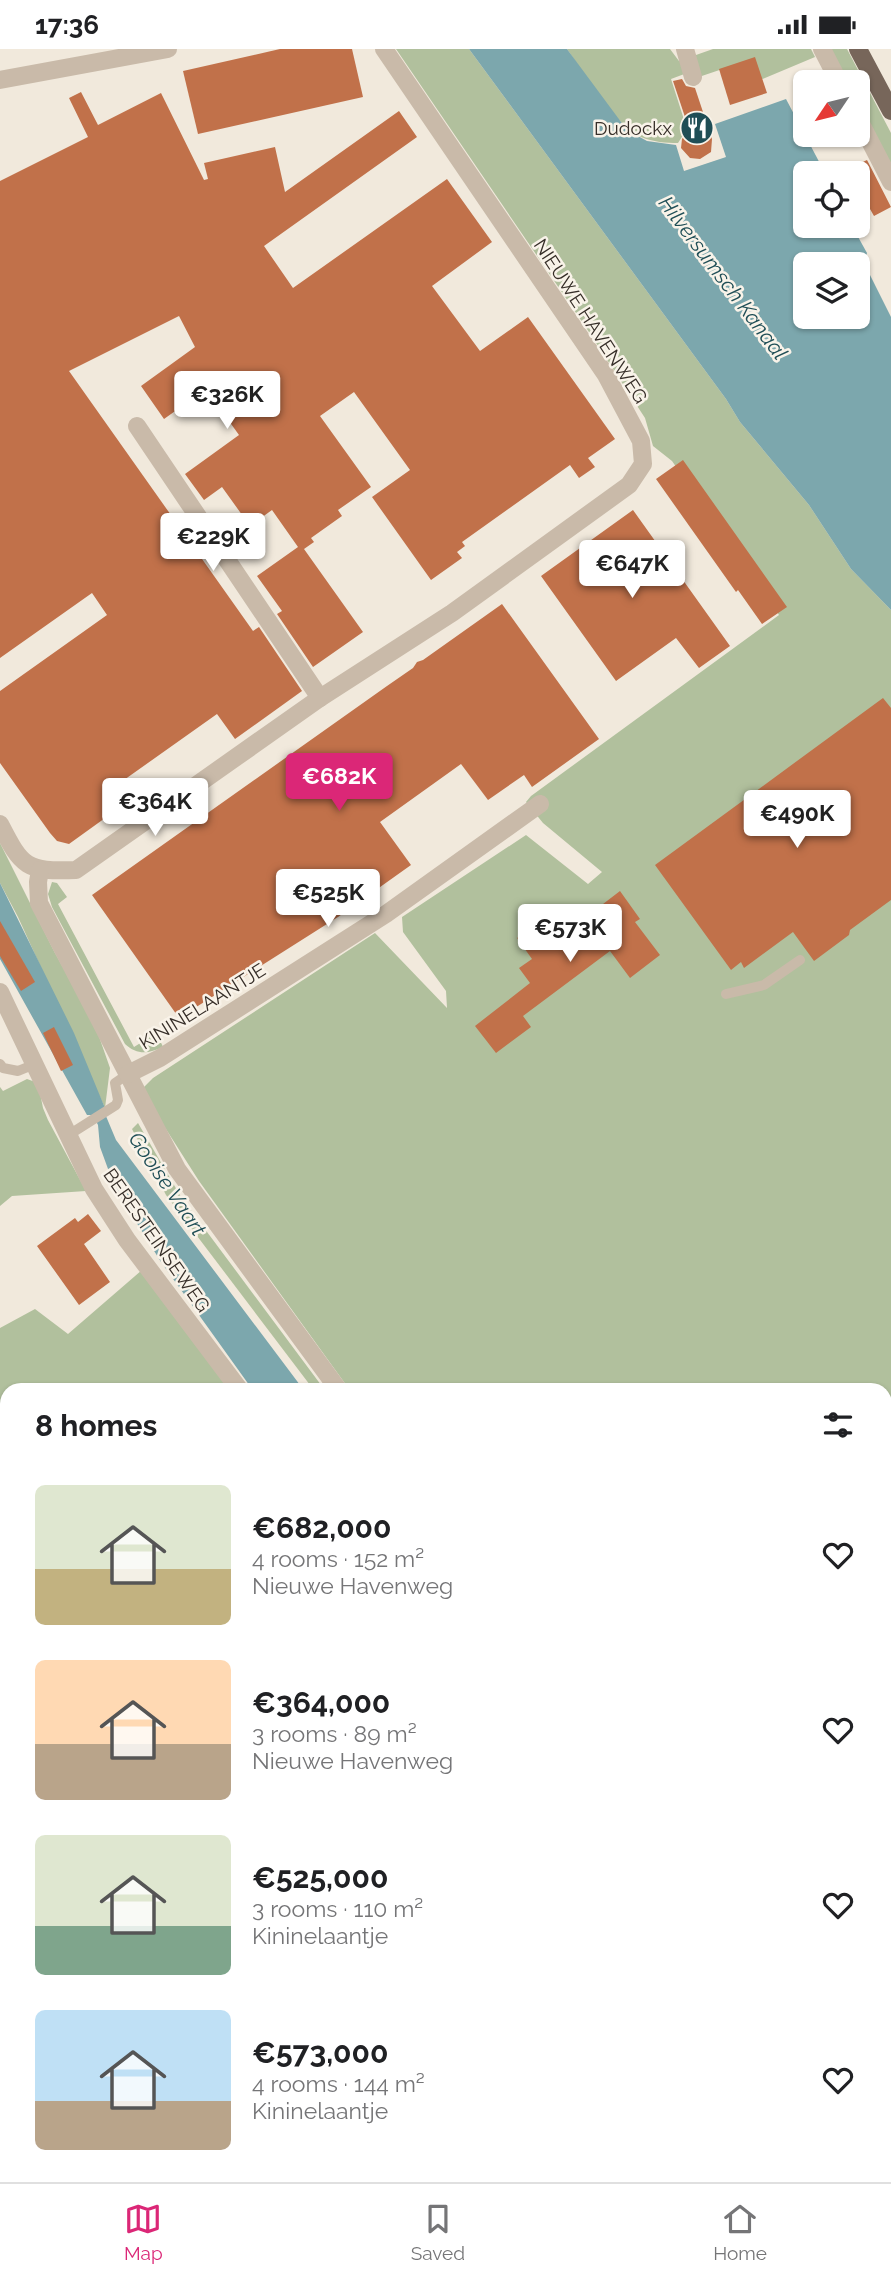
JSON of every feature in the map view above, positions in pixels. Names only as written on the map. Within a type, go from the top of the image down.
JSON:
[{"type":"main road","points":[[858,49],[891,111]]},
{"type":"street","points":[[0,80],[64,58],[168,49]]},
{"type":"street","name":"NIEUWE HAVENWEG","points":[[40,870],[76,870],[320,698],[452,613],[629,485],[643,464],[641,441],[606,375],[384,49]]},
{"type":"street","points":[[685,49],[693,77]]},
{"type":"street","points":[[822,49],[833,70]]},
{"type":"street","points":[[870,141],[891,182]]},
{"type":"street","points":[[137,426],[320,698]]},
{"type":"street","name":"KININELAANTJE","points":[[334,1383],[177,1169],[128,1074],[160,1058],[386,914],[540,804]]},
{"type":"street","points":[[0,824],[17,857],[40,870],[39,903],[128,1074]]},
{"type":"street","name":"BERESTEINSEWEG","points":[[0,992],[94,1189],[127,1240],[234,1383]]},
{"type":"lane","points":[[726,994],[764,985],[800,960]]},
{"type":"lane","points":[[0,1064],[3,1068],[18,1071],[35,1064]]},
{"type":"lane","name":"KININELAANTJE","points":[[67,1136],[113,1108],[118,1100],[115,1083],[128,1074]]},
{"type":"green space","points":[[396,49],[469,49],[726,399],[740,422],[809,505],[851,569],[891,610],[891,1383],[345,1383],[199,1181],[141,1090],[153,1078],[375,933],[447,1008],[446,991],[403,932],[402,917],[526,835],[588,884],[602,872],[543,823],[526,802],[779,615],[672,461],[653,446],[645,418]]},
{"type":"green space","points":[[567,49],[670,49],[679,61],[713,49],[811,49],[815,57],[760,80],[752,59],[690,80],[687,73],[671,79],[687,129],[678,143],[673,143],[650,140],[631,131],[611,111]]},
{"type":"green space","points":[[827,49],[847,49],[858,70],[838,70]]},
{"type":"green space","points":[[870,93],[891,133],[891,173],[870,132]]},
{"type":"green space","points":[[0,843],[55,953],[95,1025],[110,1068],[105,1108],[0,883]]},
{"type":"green space","points":[[52,882],[57,883],[67,897],[58,904],[134,1047],[179,1019],[181,1022],[158,1036],[163,1047],[143,1052],[125,1044],[52,907],[48,894]]},
{"type":"green space","points":[[27,1079],[38,1083],[48,1120],[86,1191],[12,1196],[0,1206],[0,1087],[3,1091]]},
{"type":"green space","points":[[138,1123],[181,1197],[320,1383],[308,1383],[166,1195],[132,1129]]},
{"type":"green space","points":[[142,1270],[225,1383],[0,1383],[0,1328],[35,1309],[68,1334]]},
{"type":"water","name":"Hilversumsch Kanaal","points":[[469,49],[567,49],[627,130],[647,141],[676,145],[684,171],[726,157],[715,124],[786,99],[793,112],[793,147],[811,147],[819,161],[793,161],[793,238],[859,238],[866,252],[793,252],[793,329],[870,329],[870,275],[891,317],[891,610],[851,569],[809,505],[740,422],[726,399]]},
{"type":"water","name":"Gooise Vaart","points":[[0,883],[74,1033],[116,1140],[298,1383],[248,1383],[161,1262],[115,1188],[100,1147],[98,1125],[93,1115],[87,1115],[0,959]]},
{"type":"building","points":[[280,49],[352,49],[363,97],[198,134],[183,71]]},
{"type":"building","points":[[755,57],[767,93],[730,105],[719,69]]},
{"type":"building","points":[[682,79],[686,86],[695,88],[712,139],[711,152],[700,159],[690,158],[681,148],[682,139],[689,129],[673,81]]},
{"type":"building","points":[[81,92],[98,125],[161,93],[204,180],[208,179],[204,163],[275,147],[285,192],[399,111],[417,137],[264,246],[293,288],[447,179],[492,242],[432,286],[480,351],[528,317],[615,439],[588,458],[595,467],[579,478],[570,465],[462,542],[465,546],[457,552],[462,558],[431,580],[372,497],[410,470],[354,392],[320,416],[371,487],[338,510],[342,516],[311,538],[314,542],[304,549],[363,632],[313,667],[277,614],[282,611],[257,576],[298,547],[272,510],[250,526],[222,487],[204,500],[185,474],[239,435],[206,389],[164,419],[141,386],[195,347],[179,316],[69,371],[253,631],[259,627],[302,691],[235,739],[217,714],[107,792],[119,808],[69,844],[57,841],[50,833],[0,763],[0,691],[107,615],[92,593],[0,658],[0,181],[88,137],[69,98]]},
{"type":"building","points":[[870,166],[891,207],[874,216],[870,209]]},
{"type":"building","points":[[683,460],[787,607],[762,624],[738,590],[736,592],[656,479]]},
{"type":"building","points":[[633,510],[730,646],[699,668],[676,638],[616,681],[541,576]]},
{"type":"building","points":[[502,604],[599,739],[532,787],[524,775],[488,800],[461,764],[380,822],[411,865],[338,917],[179,1018],[92,895]]},
{"type":"building","points":[[883,698],[891,708],[891,900],[814,961],[793,932],[744,968],[741,962],[731,970],[655,865]]},
{"type":"building","points":[[620,891],[640,919],[635,922],[660,955],[630,978],[610,951],[523,1016],[531,1027],[496,1053],[475,1026],[530,983],[519,968],[532,959],[517,938],[528,930],[543,950]]},
{"type":"building","points":[[0,921],[35,982],[21,991],[0,956]]},
{"type":"building","points":[[54,1027],[73,1065],[61,1071],[43,1033]]},
{"type":"building","points":[[88,1214],[101,1231],[84,1244],[110,1282],[79,1305],[37,1246],[75,1218],[78,1222]]},
{"type":"place","name":"Dudockx","points":[[697,128]]}]
